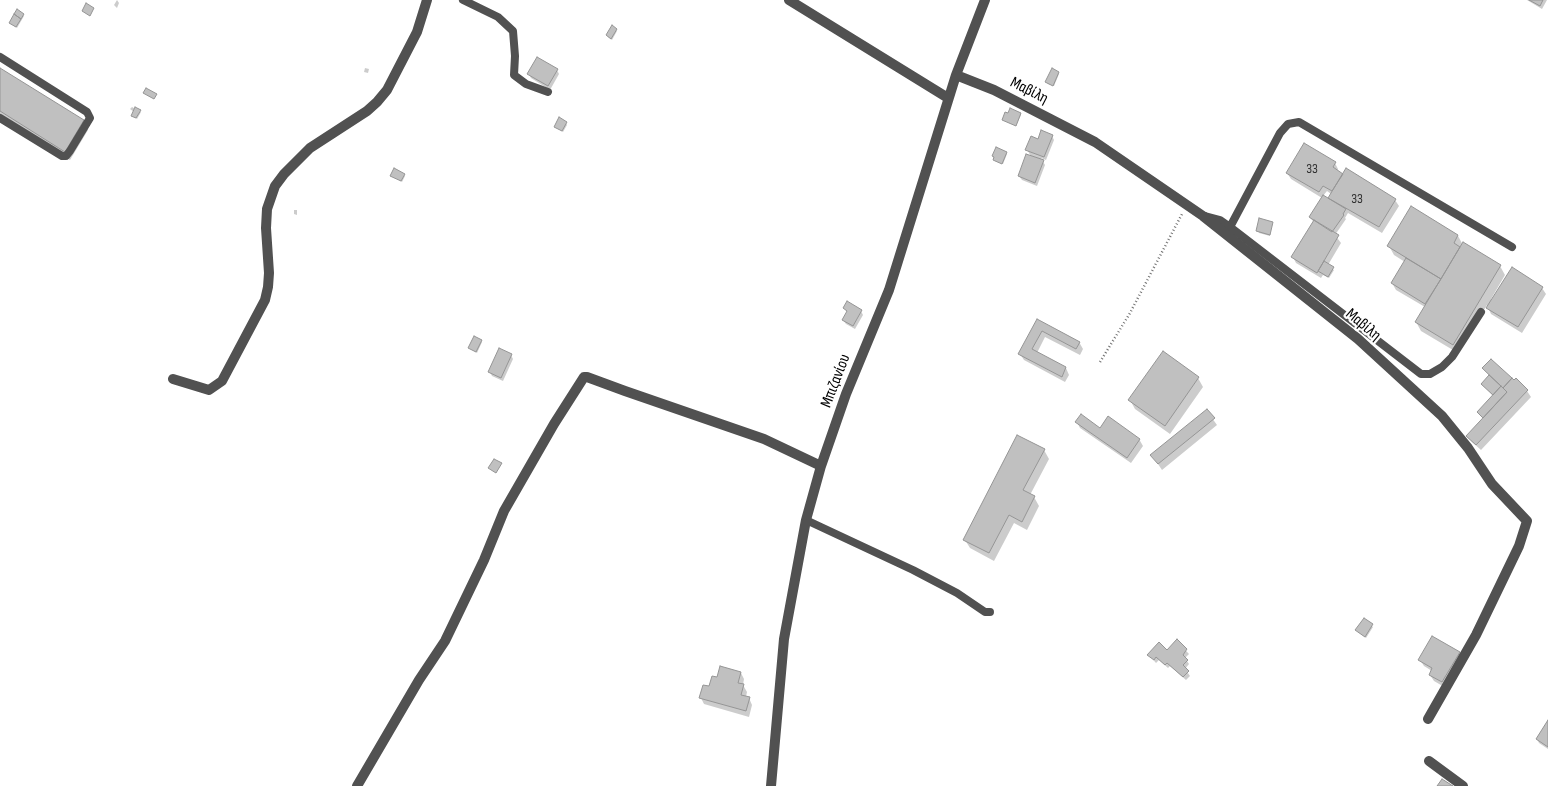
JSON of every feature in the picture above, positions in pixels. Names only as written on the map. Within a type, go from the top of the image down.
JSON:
[{"type":"street","points":[[173,379],[209,390],[222,381],[265,300],[269,274],[266,209],[275,186],[284,174],[310,148],[367,111],[387,90],[417,32],[427,0]]},
{"type":"street","points":[[789,0],[948,98]]},
{"type":"street","name":"Μπιζανίου","points":[[770,786],[784,639],[806,520],[820,466],[888,290],[926,176],[948,98],[984,0]]},
{"type":"street","name":"Μαβίλη","points":[[956,75],[994,90],[1094,142],[1188,204],[1358,338],[1442,416],[1468,448],[1492,484],[1527,522],[1519,546],[1476,635],[1428,719]]},
{"type":"street","points":[[358,786],[419,680],[445,640],[484,560],[504,511],[554,424],[584,377],[764,439],[820,466]]},
{"type":"street","points":[[1429,761],[1463,786]]},
{"type":"lane","points":[[463,0],[498,17],[513,31],[514,75],[526,84],[548,92]]},
{"type":"lane","points":[[0,57],[87,112],[90,118],[70,151],[66,156],[62,156],[0,118]]},
{"type":"lane","points":[[1230,227],[1280,133],[1288,124],[1299,122],[1512,246]]},
{"type":"lane","points":[[1203,216],[1220,220],[1230,227],[1421,374],[1430,374],[1442,367],[1452,357],[1481,312]]},
{"type":"lane","points":[[806,520],[913,570],[957,593],[985,612],[990,612]]},
{"type":"path","points":[[1100,362],[1130,313],[1188,204]]},
{"type":"building","points":[[1529,0],[1543,0],[1540,6]]},
{"type":"building","points":[[86,3],[94,8],[90,16],[82,11]]},
{"type":"building","points":[[17,9],[24,14],[21,19],[14,14]]},
{"type":"building","points":[[14,14],[21,19],[16,27],[9,23]]},
{"type":"building","points":[[612,25],[617,29],[611,39],[606,35]]},
{"type":"building","points":[[537,57],[558,69],[548,86],[527,74]]},
{"type":"building","points":[[0,68],[84,120],[65,152],[0,111]]},
{"type":"building","points":[[1052,68],[1059,72],[1053,86],[1045,82]]},
{"type":"building","points":[[146,88],[157,94],[154,99],[143,93]]},
{"type":"building","points":[[135,107],[141,110],[136,118],[131,116]]},
{"type":"building","points":[[1010,108],[1021,113],[1016,126],[1002,120],[1005,112],[1008,113]]},
{"type":"building","points":[[559,117],[567,122],[562,131],[554,127]]},
{"type":"building","points":[[1041,130],[1053,135],[1044,157],[1025,150],[1031,136],[1038,139]]},
{"type":"building","points":[[1304,143],[1336,162],[1333,167],[1343,174],[1332,191],[1323,186],[1319,192],[1286,173]]},
{"type":"building","points":[[996,147],[1007,152],[1002,164],[993,160],[994,157],[992,156]]},
{"type":"building","points":[[1026,154],[1044,160],[1035,183],[1018,176]]},
{"type":"building","points":[[394,168],[405,174],[401,181],[390,176]]},
{"type":"building","points":[[1346,168],[1396,199],[1379,227],[1328,198]]},
{"type":"building","points":[[1323,195],[1346,209],[1332,232],[1309,217]]},
{"type":"building","points":[[1411,206],[1458,235],[1454,243],[1460,247],[1441,279],[1387,246]]},
{"type":"building","points":[[1259,218],[1273,222],[1270,235],[1256,231]]},
{"type":"building","points":[[1314,220],[1339,235],[1317,273],[1291,257]]},
{"type":"building","points":[[1463,242],[1501,265],[1453,345],[1415,322]]},
{"type":"building","points":[[1406,258],[1441,279],[1425,304],[1391,283]]},
{"type":"building","points":[[1324,261],[1334,267],[1328,277],[1318,271]]},
{"type":"building","points":[[1512,267],[1543,287],[1518,327],[1486,308]]},
{"type":"building","points":[[847,301],[862,310],[853,326],[842,320],[847,311],[843,308]]},
{"type":"building","points":[[1037,319],[1080,342],[1076,349],[1042,331],[1032,349],[1066,367],[1062,377],[1018,354]]},
{"type":"building","points":[[474,336],[482,340],[476,352],[468,348]]},
{"type":"building","points":[[499,348],[512,354],[501,378],[488,372]]},
{"type":"building","points":[[1163,351],[1199,377],[1165,426],[1128,400]]},
{"type":"building","points":[[1491,359],[1512,378],[1503,388],[1482,368]]},
{"type":"building","points":[[1489,375],[1501,386],[1493,395],[1481,384]]},
{"type":"building","points":[[1512,378],[1514,380],[1516,378],[1528,390],[1476,445],[1466,436],[1507,392],[1503,388]]},
{"type":"building","points":[[1501,386],[1507,392],[1483,418],[1477,412]]},
{"type":"building","points":[[1207,409],[1215,418],[1158,464],[1150,455]]},
{"type":"building","points":[[1081,414],[1100,428],[1108,416],[1140,439],[1127,458],[1075,422]]},
{"type":"building","points":[[1017,435],[1045,449],[1023,490],[1035,496],[1022,522],[1009,515],[989,553],[963,540]]},
{"type":"building","points":[[494,459],[502,463],[496,473],[488,468]]},
{"type":"building","points":[[1364,618],[1373,624],[1365,637],[1355,630]]},
{"type":"building","points":[[1432,636],[1460,652],[1442,682],[1429,675],[1432,668],[1418,660]]},
{"type":"building","points":[[1177,639],[1187,649],[1183,655],[1188,660],[1183,665],[1189,671],[1183,677],[1167,663],[1165,665],[1156,657],[1154,660],[1147,655],[1159,642],[1167,650]]},
{"type":"building","points":[[720,666],[741,672],[738,683],[744,684],[741,695],[750,697],[746,711],[699,698],[703,685],[709,686],[712,676],[717,677]]},
{"type":"building","points":[[1548,720],[1548,747],[1536,739]]},
{"type":"building","points":[[1442,779],[1453,786],[1437,786]]}]
